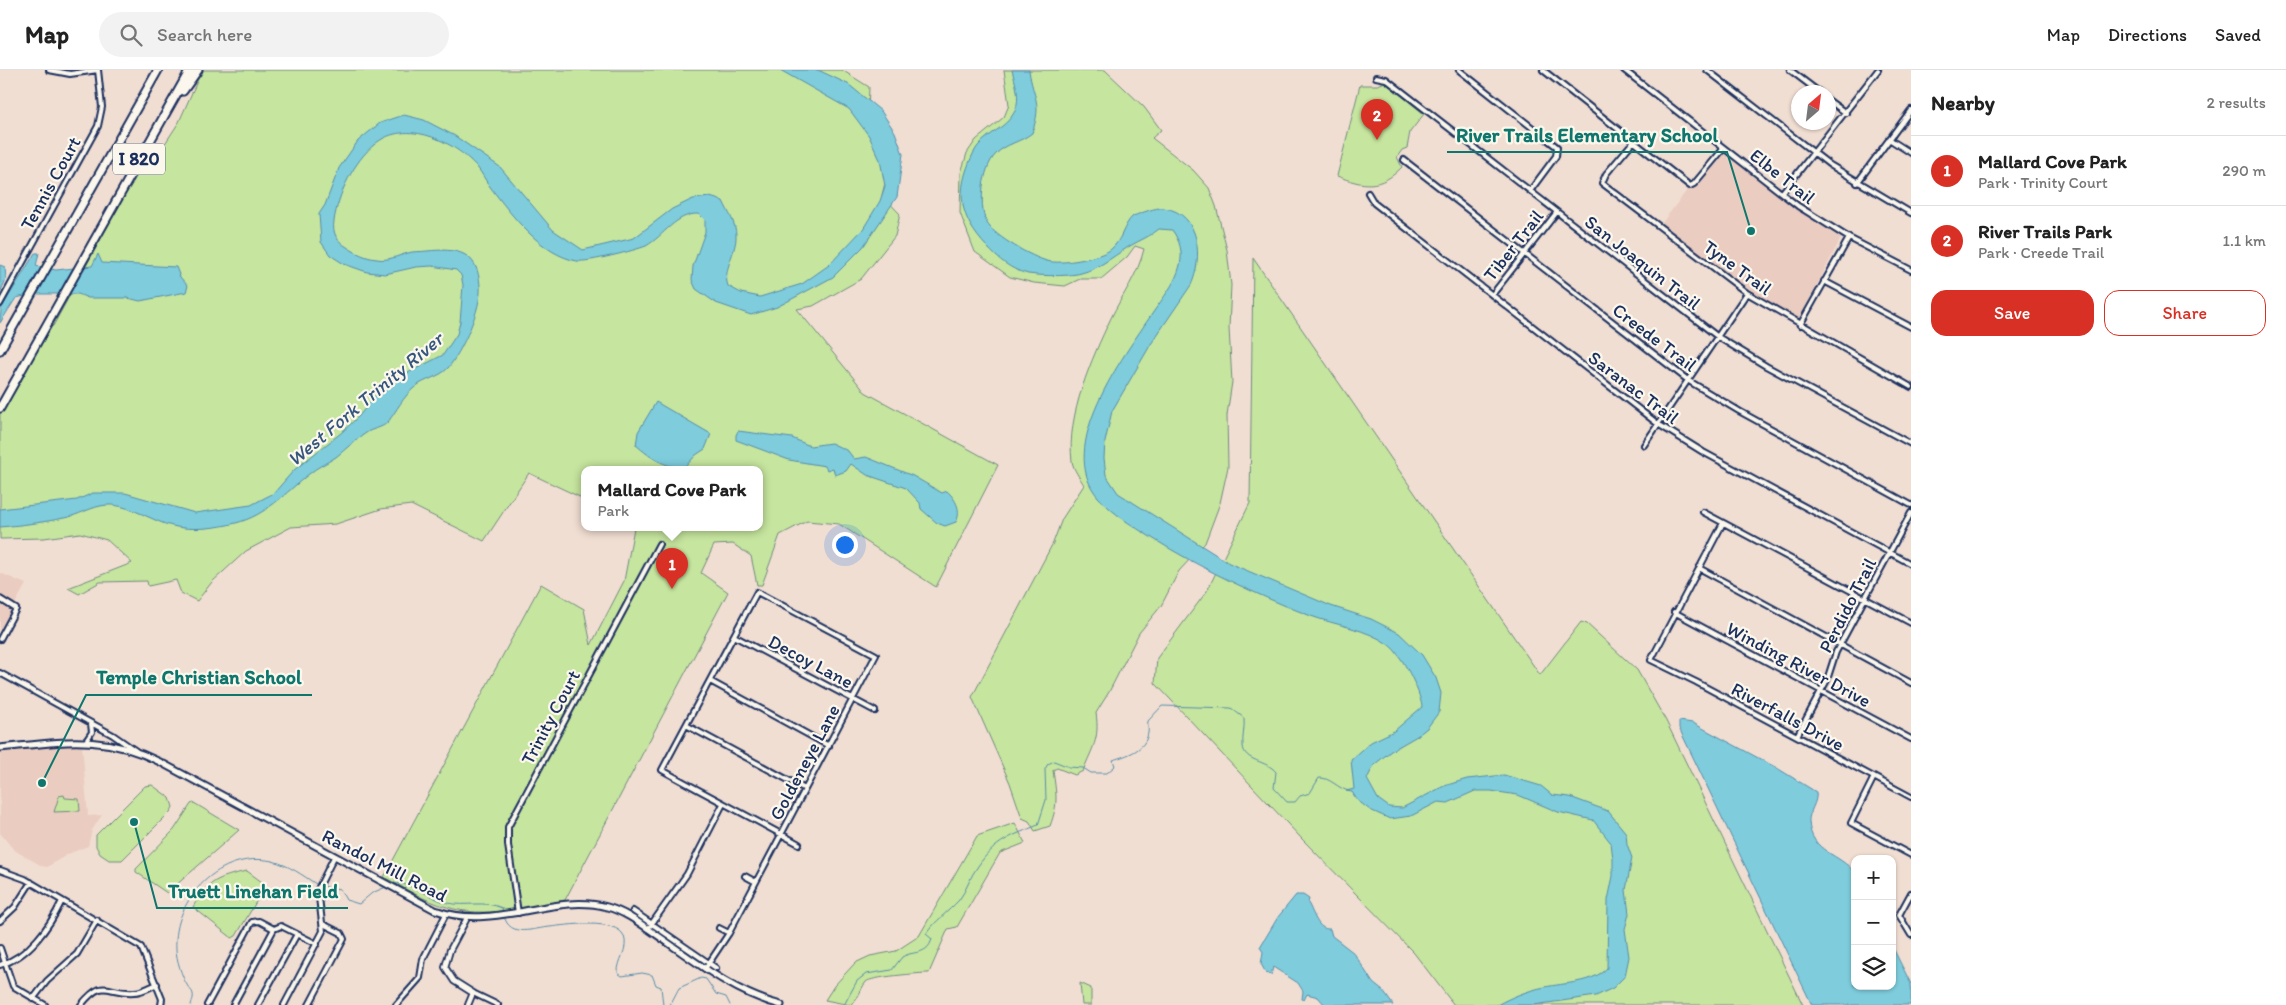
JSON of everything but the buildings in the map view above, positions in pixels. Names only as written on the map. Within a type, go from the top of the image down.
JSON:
[{"type":"highway","name":"I 820","points":[[0,350],[158,70]]},
{"type":"highway","name":"I 820","points":[[0,408],[190,70]]},
{"type":"highway","points":[[165,115],[198,70]]},
{"type":"main road","name":"Randol Mill Road","points":[[0,748],[67,740],[86,741],[136,751],[168,766],[421,904],[446,914],[467,918],[499,916],[575,904],[599,905],[616,910],[650,926],[747,994],[781,1005]]},
{"type":"street","points":[[49,70],[70,74],[98,70]]},
{"type":"street","name":"Tennis Court","points":[[0,304],[98,126],[102,107],[98,70]]},
{"type":"street","points":[[1460,70],[1557,147],[1556,156],[1530,191]]},
{"type":"street","points":[[1543,70],[1690,186],[1694,184],[1724,148]]},
{"type":"street","name":"Elbe Trail","points":[[1624,70],[1782,193],[1849,238],[1911,270]]},
{"type":"street","points":[[1707,70],[1815,154],[1858,183],[1911,213]]},
{"type":"street","points":[[1790,70],[1810,85]]},
{"type":"street","points":[[1782,193],[1815,154],[1876,71]]},
{"type":"street","name":"San Joaquin Trail","points":[[1376,77],[1386,79],[1718,337],[1790,380],[1911,444]]},
{"type":"street","points":[[1836,106],[1846,113]]},
{"type":"street","points":[[1858,183],[1911,110]]},
{"type":"street","points":[[1889,139],[1911,153]]},
{"type":"street","name":"Tyne Trail","points":[[1633,142],[1606,174],[1602,183],[1747,293],[1911,387]]},
{"type":"street","name":"Creede Trail","points":[[1404,160],[1689,381],[1738,412],[1911,505]]},
{"type":"street","name":"Saranac Trail","points":[[1368,193],[1374,203],[1658,424],[1703,452],[1911,564]]},
{"type":"street","name":"Tiber Trail","points":[[1492,295],[1557,212]]},
{"type":"street","points":[[1800,325],[1849,238]]},
{"type":"street","points":[[1824,280],[1911,328]]},
{"type":"street","points":[[1644,445],[1747,293]]},
{"type":"street","points":[[1702,512],[1911,623]]},
{"type":"street","name":"Perdido Trail","points":[[1797,736],[1822,692],[1840,645],[1911,513]]},
{"type":"street","points":[[1674,612],[1723,523]]},
{"type":"street","name":"Trinity Court","points":[[518,913],[508,845],[508,827],[659,544]]},
{"type":"street","points":[[1699,568],[1911,682]]},
{"type":"street","name":"Goldeneye Lane","points":[[707,966],[729,933],[876,656],[757,592],[734,636]]},
{"type":"street","points":[[0,599],[16,609],[0,639]]},
{"type":"street","name":"Riverfalls Drive","points":[[1674,612],[1650,660],[1696,682],[1911,797]]},
{"type":"street","name":"Winding River Drive","points":[[1674,612],[1911,740]]},
{"type":"street","points":[[734,636],[662,770],[799,844]]},
{"type":"street","name":"Decoy Lane","points":[[734,636],[874,711]]},
{"type":"street","points":[[0,673],[90,722],[136,751]]},
{"type":"street","points":[[710,681],[828,746]]},
{"type":"street","points":[[86,741],[92,732],[90,722]]},
{"type":"street","points":[[686,725],[805,789]]},
{"type":"street","points":[[1874,777],[1851,822],[1911,855]]},
{"type":"street","points":[[650,926],[687,874],[723,804]]},
{"type":"street","points":[[284,1005],[323,931],[318,889],[334,857]]},
{"type":"street","points":[[0,870],[31,882],[141,947],[157,984],[162,999],[161,1005]]},
{"type":"street","points":[[745,876],[756,882]]},
{"type":"street","points":[[0,921],[15,906],[31,882]]},
{"type":"street","points":[[1911,893],[1899,915],[1911,935]]},
{"type":"street","points":[[0,965],[6,963],[35,941],[51,922],[62,901]]},
{"type":"street","name":"Randol Mill Road","points":[[633,911],[650,926]]},
{"type":"street","points":[[396,1005],[420,978],[423,959],[446,914]]},
{"type":"street","points":[[467,918],[450,950],[445,967],[447,974],[454,981],[473,993],[498,1005]]},
{"type":"street","points":[[33,999],[47,981],[77,954],[97,920]]},
{"type":"street","points":[[207,1005],[252,922],[259,921],[274,929]]},
{"type":"street","points":[[309,1005],[344,939],[340,933],[322,924]]},
{"type":"street","points":[[233,1005],[274,929],[282,926],[317,944]]},
{"type":"street","points":[[719,928],[729,933]]},
{"type":"street","points":[[258,1005],[297,934]]},
{"type":"street","points":[[0,948],[13,986],[45,1005]]},
{"type":"street","name":"Randol Mill Road","points":[[707,966],[716,968]]},
{"type":"street","points":[[81,1005],[98,989],[106,987],[135,992],[157,984]]},
{"type":"street","points":[[468,1005],[473,993]]},
{"type":"shaded area","points":[[1724,154],[1806,216],[1841,238],[1801,316],[1797,319],[1749,290],[1661,224],[1688,189],[1698,186]]},
{"type":"shaded area","points":[[0,573],[26,584],[0,631]]},
{"type":"shaded area","points":[[82,744],[88,816],[102,815],[92,830],[88,846],[68,854],[47,867],[42,866],[14,850],[0,833],[0,751]]},
{"type":"green space","points":[[202,70],[842,70],[869,87],[868,114],[888,171],[882,195],[900,214],[895,236],[861,279],[813,306],[797,309],[865,392],[998,465],[936,587],[839,524],[807,521],[780,535],[762,585],[757,585],[751,556],[733,544],[714,545],[701,573],[728,592],[565,900],[506,911],[476,912],[447,907],[431,901],[384,877],[541,584],[584,609],[591,645],[624,581],[633,531],[763,531],[763,466],[581,466],[581,498],[529,473],[484,541],[411,505],[381,509],[336,524],[291,527],[246,551],[212,582],[197,601],[181,593],[176,580],[148,586],[147,581],[100,582],[79,594],[68,588],[132,563],[107,540],[80,533],[44,538],[0,539],[0,406],[43,323],[53,326],[148,153],[157,156],[179,122]]},
{"type":"green space","points":[[1004,70],[1105,70],[1144,107],[1161,130],[1152,138],[1193,170],[1209,188],[1216,206],[1227,250],[1231,285],[1229,328],[1232,382],[1227,415],[1228,467],[1220,503],[1205,543],[1179,571],[1161,606],[1139,633],[1109,692],[1096,713],[1096,737],[1083,771],[1075,775],[1057,768],[1053,770],[1056,798],[1053,818],[1050,826],[1035,831],[1029,821],[1022,818],[1010,783],[972,697],[1053,543],[1062,519],[1084,485],[1072,461],[1071,444],[1077,407],[1096,351],[1111,318],[1134,276],[1144,249],[1135,246],[1127,257],[1101,279],[1080,279],[1065,286],[1034,283],[1010,277],[975,252],[960,213],[961,173],[967,153],[976,140],[1004,117],[1009,105]]},
{"type":"green space","points":[[1385,82],[1424,114],[1410,132],[1407,148],[1402,150],[1397,157],[1402,167],[1386,180],[1379,183],[1363,184],[1337,176],[1360,85],[1378,85]]},
{"type":"green space","points":[[1253,258],[1540,675],[1581,622],[1587,624],[1637,670],[1666,721],[1803,1005],[1454,1005],[1414,953],[1302,839],[1155,683],[1157,658],[1207,591],[1250,503]]},
{"type":"green space","points":[[152,785],[170,798],[173,807],[171,811],[122,860],[109,860],[100,854],[96,846],[96,835],[145,786]]},
{"type":"green space","points":[[64,795],[65,798],[79,799],[80,811],[54,812],[59,796]]},
{"type":"green space","points":[[194,803],[239,830],[167,893],[136,872],[136,869],[174,830],[191,804]]},
{"type":"green space","points":[[1015,823],[1025,843],[1000,853],[957,927],[948,929],[929,973],[869,980],[850,1005],[825,1000],[834,986],[855,963],[870,956],[896,951],[919,936],[977,836]]},
{"type":"green space","points":[[247,871],[266,885],[236,936],[232,938],[193,907],[203,891],[221,878]]},
{"type":"green space","points":[[1080,983],[1091,988],[1091,1005],[1082,1005]]},
{"type":"water","points":[[780,70],[818,70],[848,84],[881,111],[895,132],[903,154],[897,197],[863,247],[833,277],[777,307],[751,315],[716,303],[696,289],[692,280],[693,266],[705,232],[705,220],[699,214],[684,217],[677,221],[653,242],[641,248],[591,260],[577,261],[564,257],[540,243],[518,222],[489,186],[477,167],[456,149],[443,141],[415,133],[387,136],[367,151],[348,179],[336,211],[335,233],[340,242],[347,247],[361,255],[373,258],[385,259],[412,252],[448,250],[464,254],[470,259],[475,265],[478,274],[480,295],[478,306],[465,340],[448,368],[441,374],[415,387],[388,422],[369,431],[257,515],[236,523],[204,528],[172,526],[128,508],[106,505],[60,519],[0,527],[0,509],[77,500],[93,493],[125,493],[195,513],[251,505],[274,493],[294,470],[341,433],[359,416],[388,383],[443,355],[457,334],[460,322],[463,285],[461,275],[456,270],[432,266],[416,267],[385,274],[367,272],[344,264],[330,255],[321,242],[319,214],[325,205],[339,168],[358,141],[380,123],[404,115],[424,120],[455,136],[500,167],[553,230],[583,250],[634,238],[672,209],[693,199],[710,197],[723,201],[736,231],[736,241],[728,267],[728,286],[741,293],[760,297],[802,284],[829,265],[863,229],[880,201],[885,186],[880,160],[869,136],[849,109]]},
{"type":"water","points":[[1012,70],[1029,70],[1036,100],[1037,114],[1032,133],[1000,151],[993,157],[987,169],[983,186],[982,204],[985,218],[991,228],[1024,251],[1040,259],[1054,262],[1080,260],[1097,256],[1110,250],[1133,216],[1157,208],[1176,212],[1186,218],[1196,239],[1197,263],[1191,285],[1151,344],[1112,411],[1105,442],[1106,475],[1118,493],[1229,563],[1331,606],[1371,619],[1399,633],[1422,655],[1436,678],[1441,693],[1439,712],[1427,728],[1391,751],[1374,765],[1367,779],[1378,799],[1389,807],[1402,808],[1444,786],[1467,779],[1504,775],[1541,786],[1552,795],[1570,797],[1608,811],[1626,833],[1627,844],[1632,858],[1626,890],[1629,914],[1625,929],[1629,957],[1625,976],[1613,988],[1596,996],[1534,1005],[1497,1005],[1533,990],[1586,980],[1607,968],[1608,900],[1613,876],[1613,859],[1611,843],[1593,820],[1558,812],[1518,795],[1491,791],[1475,791],[1448,803],[1438,802],[1411,816],[1390,819],[1370,810],[1357,800],[1352,792],[1346,791],[1354,789],[1351,760],[1371,742],[1394,731],[1422,707],[1410,673],[1394,650],[1371,635],[1290,608],[1210,571],[1131,524],[1110,509],[1098,497],[1087,477],[1084,453],[1089,428],[1098,403],[1111,378],[1175,278],[1181,260],[1180,247],[1172,230],[1159,229],[1095,268],[1079,274],[1060,276],[1028,274],[1016,270],[1000,260],[991,251],[970,225],[963,204],[962,192],[967,168],[977,147],[1006,123],[1015,111],[1017,95]]},
{"type":"water","points":[[35,253],[39,253],[36,266],[56,270],[92,266],[98,254],[102,263],[176,267],[180,277],[188,286],[186,292],[140,301],[128,298],[88,298],[78,294],[34,294],[16,298],[0,323],[1,309]]},
{"type":"water","points":[[0,265],[5,267],[6,279],[0,293]]},
{"type":"water","points":[[656,402],[711,434],[705,449],[696,455],[686,466],[671,466],[647,454],[636,445],[638,432]]},
{"type":"water","points":[[738,431],[792,438],[810,446],[831,443],[848,451],[854,459],[866,457],[913,476],[942,493],[947,491],[957,505],[958,518],[956,522],[945,526],[937,523],[921,509],[920,503],[906,488],[867,475],[851,464],[846,471],[835,475],[833,468],[827,470],[825,466],[789,460],[736,440]]},
{"type":"water","points":[[1679,721],[1693,723],[1777,768],[1816,792],[1816,800],[1809,818],[1811,832],[1820,846],[1851,868],[1851,990],[1896,990],[1896,954],[1911,984],[1911,1005],[1812,1005],[1679,728]]},
{"type":"water","points":[[1296,895],[1303,895],[1309,899],[1308,903],[1319,924],[1326,929],[1330,929],[1332,936],[1354,953],[1373,983],[1383,991],[1393,1005],[1325,1005],[1318,997],[1307,994],[1304,1000],[1302,999],[1303,991],[1298,983],[1273,967],[1271,975],[1266,973],[1261,964],[1263,952],[1260,947],[1278,917]]},
{"type":"waterway","points":[[844,1005],[857,981],[866,974],[892,970],[902,957],[927,948],[932,939],[926,934],[959,900],[975,870],[991,850],[1020,832],[1038,825],[1046,800],[1045,769],[1048,764],[1054,761],[1069,767],[1083,768],[1091,773],[1107,773],[1115,766],[1113,760],[1135,751],[1143,744],[1148,733],[1148,721],[1162,706],[1231,708],[1244,718],[1244,751],[1247,755],[1276,772],[1274,788],[1287,802],[1295,802],[1300,796],[1310,793],[1319,778],[1327,779],[1349,791]]},
{"type":"waterway","points":[[191,1005],[193,994],[183,977],[177,957],[177,930],[183,912],[192,896],[204,882],[218,871],[235,863],[253,860],[272,861],[284,865],[316,884]]},
{"type":"waterway","points":[[393,884],[407,885],[448,903],[488,904],[502,908],[503,912]]},
{"type":"waterway","points":[[321,886],[340,889],[346,900],[359,904],[372,893],[386,887]]},
{"type":"waterway","points":[[504,916],[511,928],[523,931],[590,924],[619,930],[624,936],[625,946],[618,973],[622,976],[642,973],[652,975],[656,985],[661,987],[663,1005]]},
{"type":"waterway","points":[[670,1005],[679,988],[701,978],[706,979],[716,994],[726,997],[730,1005]]},
{"type":"place","name":"River Trails Park","points":[[1377,140]]},
{"type":"place","name":"River Trails Elementary School","points":[[1751,231]]},
{"type":"place","name":"Mallard Cove Park","points":[[672,589]]},
{"type":"place","name":"Temple Christian School","points":[[42,783]]},
{"type":"place","name":"Truett Linehan Field","points":[[134,822]]},
{"type":"water label","name":"West Fork Trinity River","points":[[365,399]]}]
